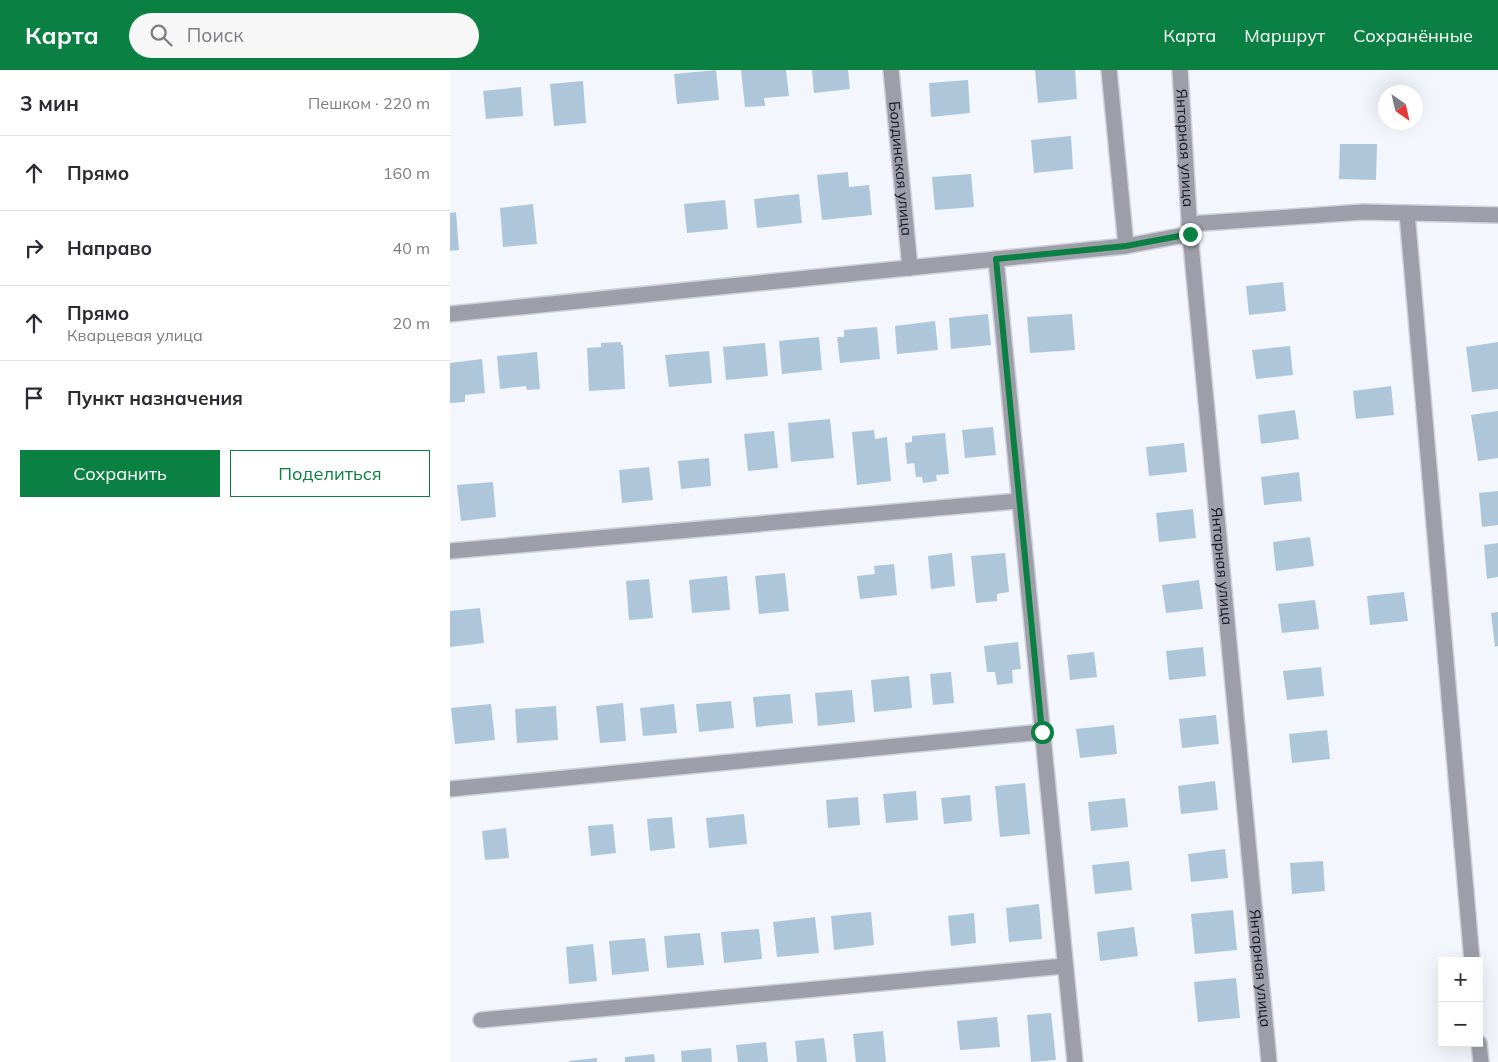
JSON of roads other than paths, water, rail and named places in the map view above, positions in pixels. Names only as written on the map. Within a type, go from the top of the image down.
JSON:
[{"type":"street","name":"Болдинская улица","points":[[891,70],[910,268]]},
{"type":"street","points":[[1109,70],[1126,246]]},
{"type":"street","name":"Янтарная улица","points":[[1180,70],[1190,229],[1269,1062]]},
{"type":"street","points":[[450,314],[1126,246],[1190,229],[1363,212],[1498,215]]},
{"type":"street","points":[[1407,213],[1472,957]]},
{"type":"street","points":[[996,259],[1074,1062]]},
{"type":"street","points":[[450,551],[1020,501]]},
{"type":"street","points":[[450,789],[1042,732]]},
{"type":"street","points":[[481,1020],[1065,966]]},
{"type":"street","points":[[1479,1047],[1481,1062]]}]
